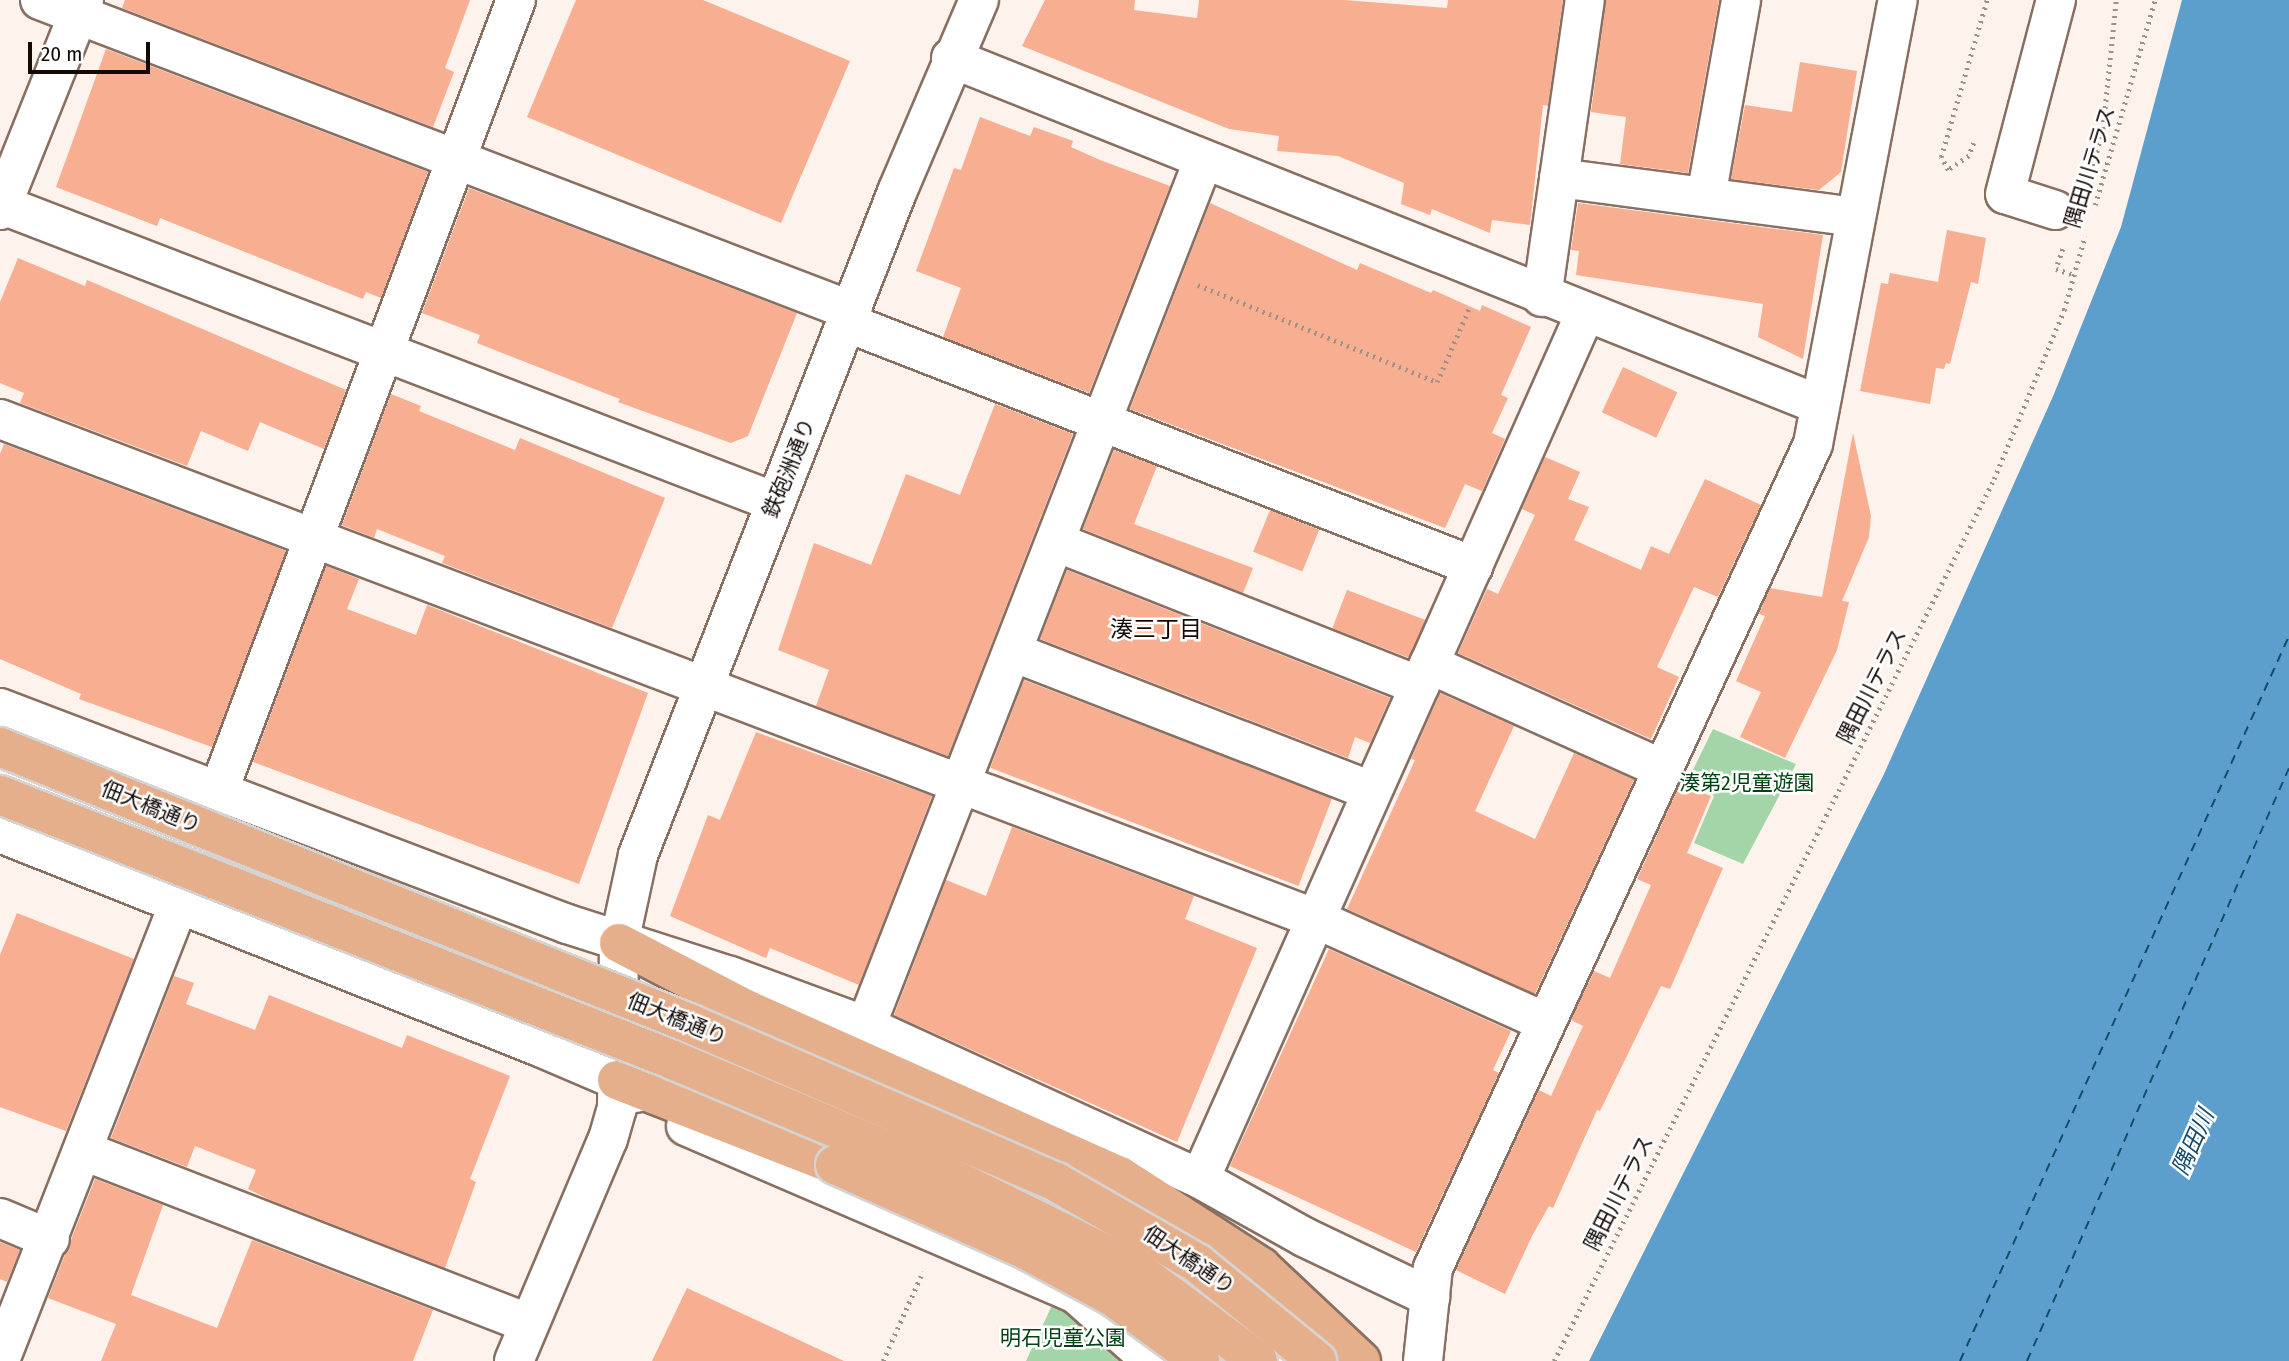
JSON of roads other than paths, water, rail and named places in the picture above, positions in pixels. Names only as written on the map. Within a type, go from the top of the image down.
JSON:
[{"type":"main road","name":"佃大橋通り","points":[[0,747],[728,1040],[1056,1182],[1197,1263],[1317,1361]]},
{"type":"main road","name":"佃大橋通り","points":[[0,794],[673,1059],[944,1174],[1132,1267],[1258,1361]]},
{"type":"main road","points":[[619,943],[744,1008],[868,1044],[1168,1204],[1261,1267],[1361,1361]]},
{"type":"main road","points":[[618,1080],[835,1165],[1026,1250],[1113,1297],[1200,1361]]},
{"type":"street","points":[[40,0],[81,7],[1103,422],[1473,566]]},
{"type":"street","points":[[219,790],[516,0]]},
{"type":"street","points":[[1542,296],[1586,0]]},
{"type":"street","points":[[1706,197],[1741,0]]},
{"type":"street","points":[[1423,1361],[1433,1268],[1813,444],[1898,0]]},
{"type":"street","points":[[2056,0],[2005,194],[2072,219]]},
{"type":"street","name":"鉄砲洲通り","points":[[514,1361],[608,1139],[618,1080],[619,943],[638,855],[951,58],[968,3]]},
{"type":"street","points":[[81,7],[1,206],[775,502]]},
{"type":"street","points":[[951,58],[1585,314],[1820,405]]},
{"type":"street","points":[[1203,161],[960,786],[868,1044],[1200,1179],[1304,1237],[1430,1297]]},
{"type":"street","points":[[1559,178],[1856,217]]},
{"type":"street","points":[[1200,1179],[1585,314]]},
{"type":"street","points":[[0,419],[960,786],[1316,919],[1545,1023]]},
{"type":"street","points":[[1056,542],[1424,675],[1662,769]]},
{"type":"street","points":[[1013,652],[1373,791]]},
{"type":"street","points":[[0,708],[619,943]]},
{"type":"street","points":[[0,833],[618,1080],[678,1122],[1076,1294],[1152,1361]]},
{"type":"street","points":[[2,1360],[179,904]]},
{"type":"street","points":[[83,1151],[529,1324]]},
{"type":"street","points":[[0,1218],[50,1239]]},
{"type":"water","name":"隅田川","points":[[2182,0],[2289,0],[2289,1361],[1589,1361],[1884,774],[2054,394],[2121,227]]},
{"type":"district","name":"湊三丁目","points":[[1156,629]]},
{"type":"park label","name":"湊第2児童遊園","points":[[1747,783]]},
{"type":"park label","name":"明石児童公園","points":[[1063,1338]]}]
